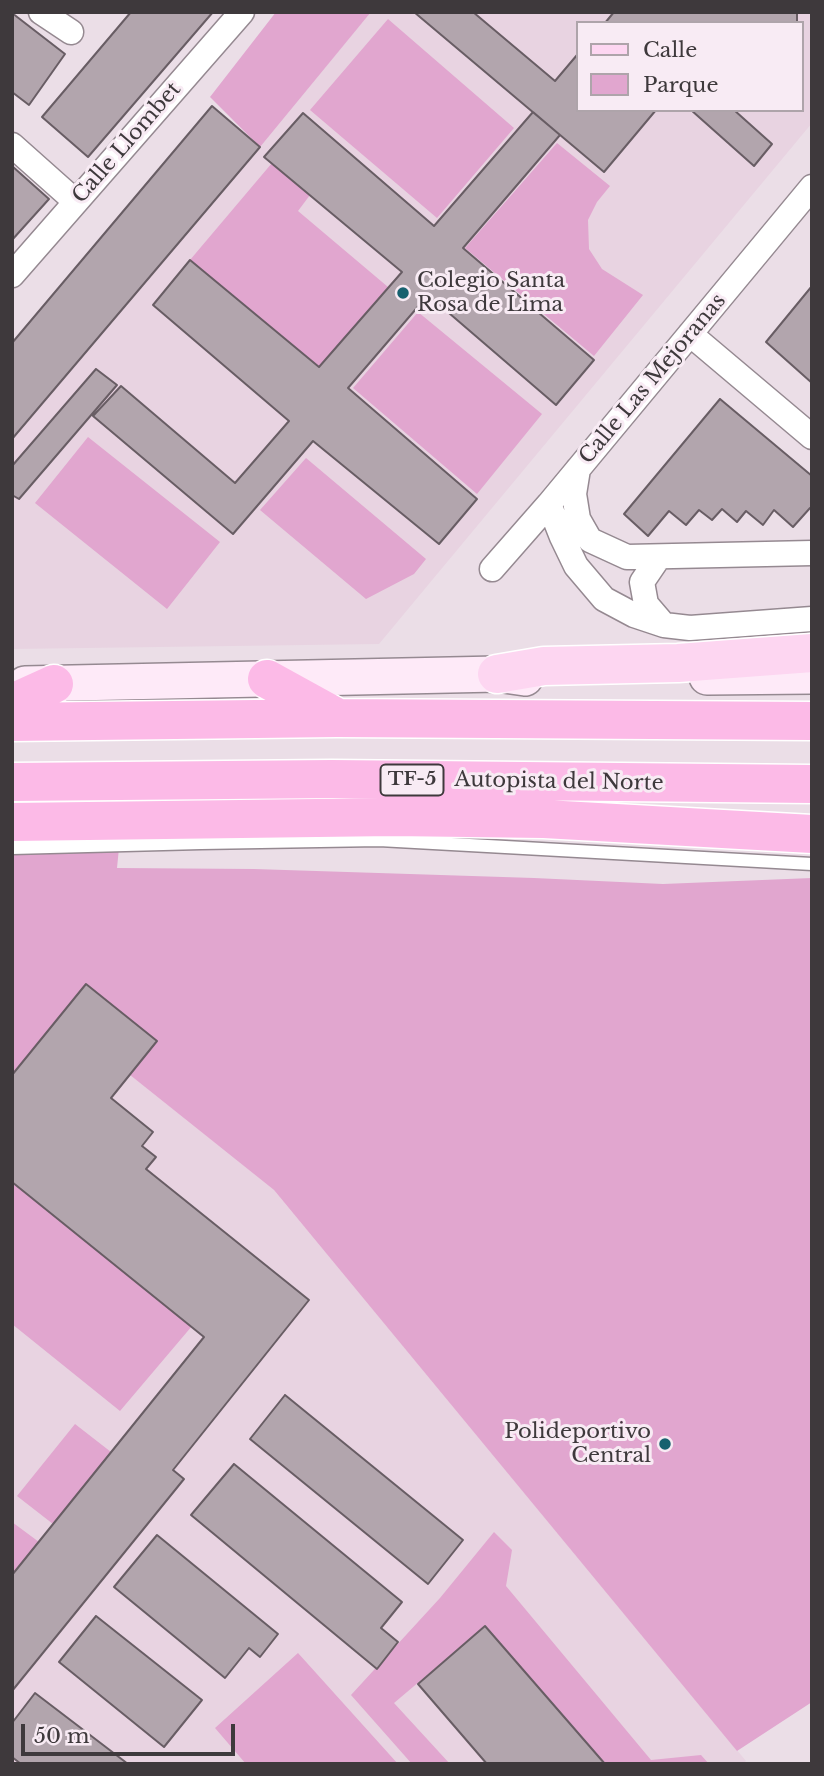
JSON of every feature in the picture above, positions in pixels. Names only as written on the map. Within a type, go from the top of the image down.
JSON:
[{"type":"highway","points":[[267,679],[337,718]]},
{"type":"highway","points":[[12,703],[54,684]]},
{"type":"highway","points":[[12,722],[337,718],[812,721]]},
{"type":"highway","name":"Autopista del Norte","points":[[12,782],[332,779],[812,784]]},
{"type":"highway","points":[[12,822],[544,819],[812,834]]},
{"type":"main road","points":[[12,683],[497,674],[544,666],[678,663],[812,653]]},
{"type":"main road","points":[[497,674],[541,680],[812,676]]},
{"type":"street","points":[[41,12],[71,33]]},
{"type":"street","name":"Calle Llombet","points":[[12,275],[242,12]]},
{"type":"street","points":[[12,145],[76,202]]},
{"type":"street","name":"Calle Las Mejoranas","points":[[492,569],[812,187]]},
{"type":"street","points":[[691,334],[812,438]]},
{"type":"street","points":[[578,468],[574,494],[578,519],[590,540],[627,557],[812,553]]},
{"type":"street","points":[[549,504],[576,566],[604,599],[634,615],[664,625],[690,628],[812,619]]},
{"type":"street","points":[[659,557],[642,582],[646,604],[664,625]]},
{"type":"lane","points":[[201,843],[249,819],[297,840]]},
{"type":"lane","points":[[12,848],[379,840],[812,864]]},
{"type":"shaded area","name":"Colegio Santa Rosa de Lima","points":[[371,12],[812,12],[812,123],[379,644],[12,649],[12,439]]},
{"type":"shaded area","points":[[86,984],[157,1041],[130,1075],[274,1190],[746,1761],[743,1764],[12,1764],[12,1075]]},
{"type":"green space","points":[[276,12],[371,12],[260,147],[210,97]]},
{"type":"green space","points":[[388,19],[514,128],[437,218],[310,110]]},
{"type":"green space","points":[[557,143],[610,186],[597,202],[588,220],[589,249],[602,269],[643,295],[594,356],[465,248]]},
{"type":"green space","points":[[272,163],[310,195],[298,211],[388,287],[319,367],[190,260]]},
{"type":"green space","points":[[418,312],[542,414],[477,494],[353,388]]},
{"type":"green space","points":[[88,437],[220,542],[167,609],[35,503]]},
{"type":"green space","points":[[306,458],[426,559],[414,574],[366,599],[260,510]]},
{"type":"green space","name":"Polideportivo Central","points":[[12,846],[119,848],[117,868],[254,869],[663,884],[812,878],[812,1702],[737,1751],[274,1190],[130,1075],[157,1041],[86,984],[12,1075]]},
{"type":"green space","points":[[12,1182],[192,1326],[120,1411],[12,1324]]},
{"type":"green space","points":[[75,1424],[111,1452],[53,1524],[17,1496]]},
{"type":"green space","points":[[12,1522],[39,1542],[12,1575]]},
{"type":"green space","points":[[494,1532],[512,1550],[506,1586],[651,1760],[701,1755],[709,1764],[605,1764],[485,1626],[394,1703],[450,1764],[412,1764],[351,1695],[440,1598]]},
{"type":"green space","points":[[298,1653],[398,1764],[246,1764],[215,1728]]},
{"type":"building","points":[[131,12],[213,12],[88,157],[42,117]]},
{"type":"building","points":[[414,12],[473,12],[555,81],[576,56],[576,112],[654,112],[604,172]]},
{"type":"building","points":[[614,12],[797,12],[797,21],[607,21]]},
{"type":"building","points":[[12,13],[65,54],[29,105],[12,92]]},
{"type":"building","points":[[212,106],[260,147],[12,439],[12,343]]},
{"type":"building","points":[[533,112],[560,135],[463,248],[594,360],[556,405],[428,295],[348,388],[477,499],[439,544],[313,441],[233,534],[93,416],[121,386],[235,483],[289,421],[153,305],[190,260],[319,367],[402,272],[264,157],[303,113],[434,226]]},
{"type":"building","points":[[693,112],[736,112],[772,144],[754,166]]},
{"type":"building","points":[[12,166],[49,199],[12,240]]},
{"type":"building","points":[[812,286],[812,383],[766,342]]},
{"type":"building","points":[[96,369],[117,385],[19,499],[12,495],[12,466]]},
{"type":"building","points":[[720,399],[812,476],[812,510],[810,508],[793,527],[774,510],[763,525],[746,511],[737,522],[722,509],[712,520],[699,510],[686,525],[669,511],[648,536],[624,514]]},
{"type":"building","points":[[86,984],[157,1041],[111,1098],[153,1132],[142,1146],[156,1157],[146,1169],[309,1300],[173,1470],[184,1479],[12,1691],[12,1575],[204,1337],[12,1182],[12,1075]]},
{"type":"building","points":[[285,1395],[463,1540],[428,1584],[250,1439]]},
{"type":"building","points":[[234,1464],[402,1602],[381,1628],[398,1642],[377,1669],[191,1515]]},
{"type":"building","points":[[157,1535],[278,1634],[260,1657],[249,1648],[225,1678],[114,1587]]},
{"type":"building","points":[[96,1616],[202,1700],[164,1747],[59,1662]]},
{"type":"building","points":[[485,1626],[605,1764],[487,1764],[418,1684]]},
{"type":"building","points":[[35,1693],[128,1764],[21,1764],[12,1757],[12,1723]]},
{"type":"place","name":"Colegio Santa Rosa de Lima","points":[[403,293]]},
{"type":"place","name":"Polideportivo Central","points":[[665,1444]]}]
